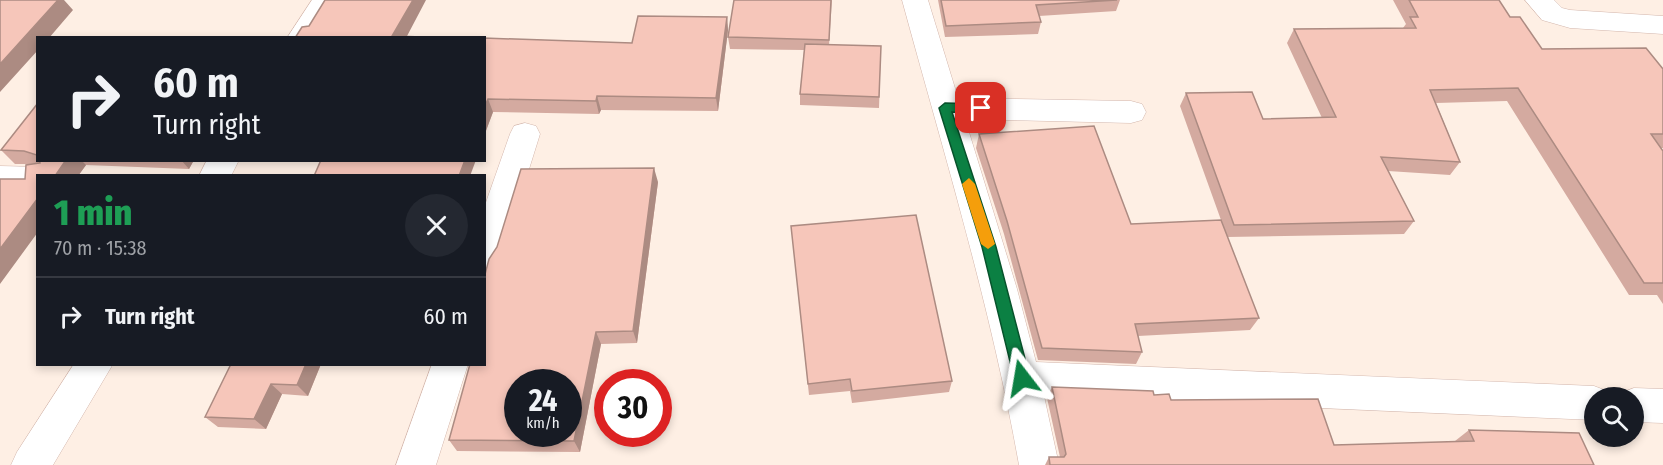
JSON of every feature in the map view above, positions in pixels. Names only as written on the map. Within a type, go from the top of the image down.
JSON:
[{"type":"street","points":[[302,36],[325,0]]},
{"type":"street","points":[[915,0],[945,108],[989,247],[1022,378],[1039,465]]},
{"type":"street","points":[[1538,0],[1552,14],[1570,19],[1663,25]]},
{"type":"street","points":[[945,108],[1131,112]]},
{"type":"street","points":[[486,253],[525,134]]},
{"type":"street","points":[[0,178],[36,179]]},
{"type":"street","points":[[31,465],[94,366]]},
{"type":"street","points":[[417,465],[449,366]]},
{"type":"street","points":[[1022,378],[1584,403]]},
{"type":"street","points":[[1644,405],[1663,406]]},
{"type":"building","points":[[0,0],[58,0],[0,64]]},
{"type":"building","points":[[325,0],[413,0],[392,36],[296,36],[302,27],[309,26]]},
{"type":"building","points":[[734,0],[831,0],[829,40],[728,37]]},
{"type":"building","points":[[941,0],[1117,0],[1036,5],[1041,22],[946,26]]},
{"type":"building","points":[[1409,0],[1499,0],[1510,17],[1520,17],[1542,49],[1646,48],[1663,69],[1663,134],[1651,134],[1663,151],[1663,283],[1644,283],[1518,88],[1430,90],[1460,162],[1381,157],[1414,221],[1234,225],[1186,93],[1252,92],[1263,119],[1336,117],[1294,29],[1416,28],[1410,17],[1418,17]]},
{"type":"building","points":[[638,16],[727,17],[716,98],[597,96],[596,101],[488,99],[486,104],[486,38],[632,43]]},
{"type":"building","points":[[805,44],[881,46],[879,97],[800,94]]},
{"type":"building","points":[[36,106],[36,155],[24,151],[1,150]]},
{"type":"building","points":[[1094,126],[1131,224],[1221,220],[1259,318],[1135,324],[1142,352],[1042,348],[1007,221],[979,134]]},
{"type":"building","points":[[65,162],[56,174],[36,174],[36,201],[0,249],[0,179],[25,179],[26,165]]},
{"type":"building","points":[[320,162],[464,162],[460,174],[315,174]]},
{"type":"building","points":[[654,168],[633,331],[596,332],[582,401],[582,369],[504,369],[504,440],[449,440],[469,366],[486,366],[486,270],[489,259],[497,247],[521,169]]},
{"type":"building","points":[[916,215],[952,381],[852,391],[850,379],[808,384],[791,226]]},
{"type":"building","points":[[230,366],[305,366],[297,385],[271,384],[254,419],[205,417]]},
{"type":"building","points":[[1052,387],[1153,391],[1154,395],[1169,394],[1171,400],[1318,399],[1334,445],[1474,441],[1469,430],[1579,433],[1594,465],[1050,465],[1049,457],[1064,457],[1066,454]]},
{"type":"slow traffic","points":[[969,184],[988,244]]},
{"type":"route","points":[[981,108],[945,108],[989,247],[1022,378]]}]
